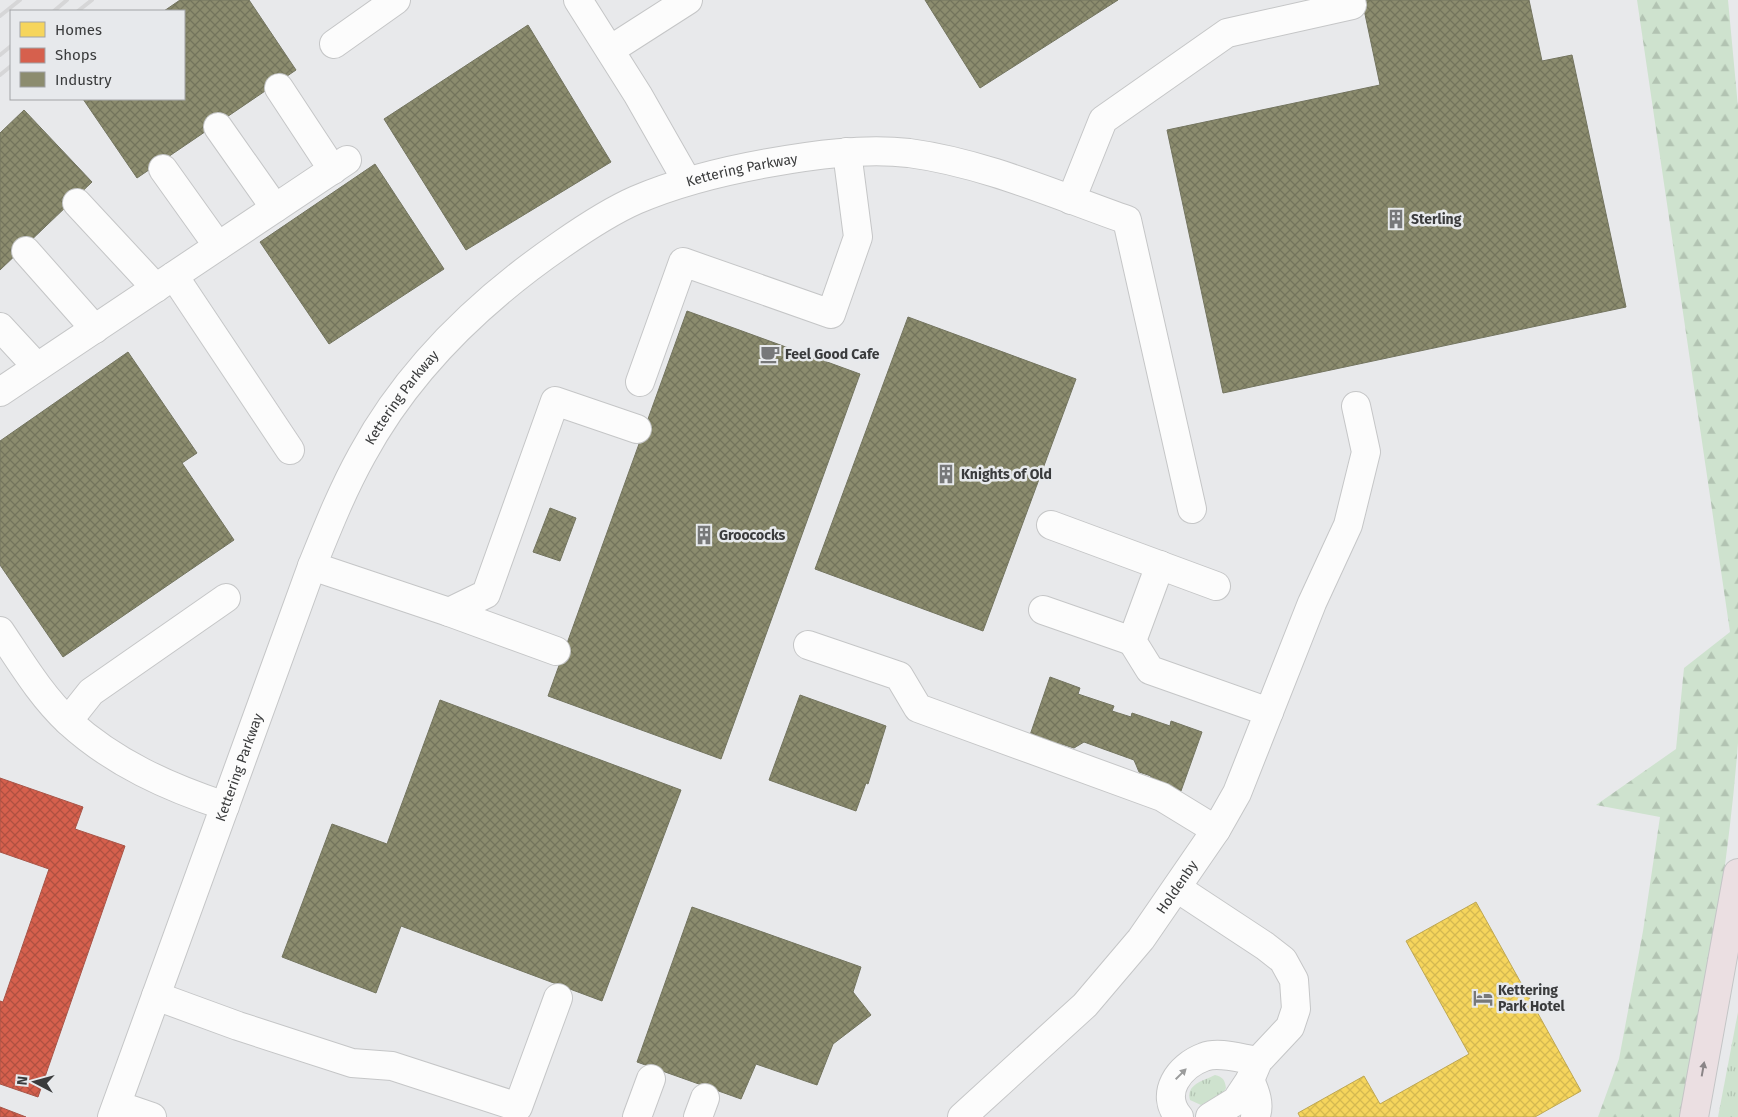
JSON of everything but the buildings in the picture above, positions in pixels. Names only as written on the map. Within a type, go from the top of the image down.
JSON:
[{"type":"highway","points":[[1694,1117],[1738,873]]},
{"type":"street","points":[[334,44],[396,0]]},
{"type":"street","points":[[578,0],[688,181]]},
{"type":"street","points":[[610,50],[688,0]]},
{"type":"street","points":[[1080,203],[1102,120],[1227,33],[1352,5]]},
{"type":"street","points":[[0,392],[340,165],[279,88]]},
{"type":"street","points":[[218,127],[275,208]]},
{"type":"street","points":[[640,382],[683,262],[831,314],[858,237],[847,152]]},
{"type":"street","name":"Kettering Parkway","points":[[114,1111],[312,566],[339,499],[363,453],[393,405],[438,349],[481,305],[528,267],[582,230],[635,201],[688,181],[732,169],[847,152],[908,153],[984,170],[1127,220],[1192,509]]},
{"type":"street","points":[[164,169],[218,246]]},
{"type":"street","points":[[77,203],[165,282],[290,450]]},
{"type":"street","points":[[26,251],[95,329]]},
{"type":"street","points":[[0,327],[38,367]]},
{"type":"street","points":[[449,612],[486,594],[554,401],[638,429]]},
{"type":"street","name":"Holdenby","points":[[962,1117],[1085,1005],[1141,939],[1178,888],[1216,830],[1237,793],[1312,603],[1348,525],[1366,452],[1356,406]]},
{"type":"street","points":[[1051,525],[1216,586]]},
{"type":"street","points":[[1132,641],[1160,565]]},
{"type":"street","points":[[312,566],[556,650]]},
{"type":"street","points":[[68,721],[91,692],[226,598]]},
{"type":"street","points":[[1043,610],[1132,641],[1150,670],[1269,712]]},
{"type":"street","points":[[0,631],[33,680],[68,721],[104,750],[138,771],[175,789],[225,806]]},
{"type":"street","points":[[808,645],[899,676],[918,708],[1162,797],[1216,830]]},
{"type":"street","points":[[1178,888],[1283,960],[1294,980],[1296,1009],[1290,1027],[1254,1071],[1236,1101],[1210,1117]]},
{"type":"street","points":[[156,996],[238,1026],[352,1063],[392,1066],[518,1107],[558,998]]},
{"type":"street","points":[[1179,1117],[1173,1110],[1170,1094],[1174,1081],[1182,1072],[1204,1057],[1216,1055],[1254,1071]]},
{"type":"street","points":[[1254,1071],[1257,1096],[1257,1114],[1255,1117]]},
{"type":"street","points":[[637,1117],[651,1079]]},
{"type":"street","points":[[114,1111],[152,1117]]},
{"type":"green space","points":[[1637,0],[1728,0],[1738,107],[1738,743],[1734,790],[1715,931],[1699,1024],[1679,1117],[1598,1117],[1619,1059],[1643,931],[1660,817],[1596,805],[1676,749],[1684,668],[1730,632]]},
{"type":"green space","points":[[1738,1012],[1738,1117],[1718,1117]]},
{"type":"green space","points":[[1215,1075],[1224,1081],[1226,1088],[1223,1093],[1201,1105],[1190,1100],[1189,1095],[1196,1084]]},
{"type":"railway","points":[[0,16],[20,0]]},
{"type":"railway","points":[[55,10],[67,0]]},
{"type":"railway","points":[[79,10],[92,0]]},
{"type":"railway","points":[[0,55],[10,47]]},
{"type":"railway","points":[[0,75],[10,67]]},
{"type":"place","name":"Sterling","points":[[1396,219]]},
{"type":"place","name":"Feel Good Cafe","points":[[770,354]]},
{"type":"place","name":"Knights of Old","points":[[946,474]]},
{"type":"place","name":"Groococks","points":[[704,535]]},
{"type":"place","name":"Kettering Park Hotel","points":[[1483,998]]}]
